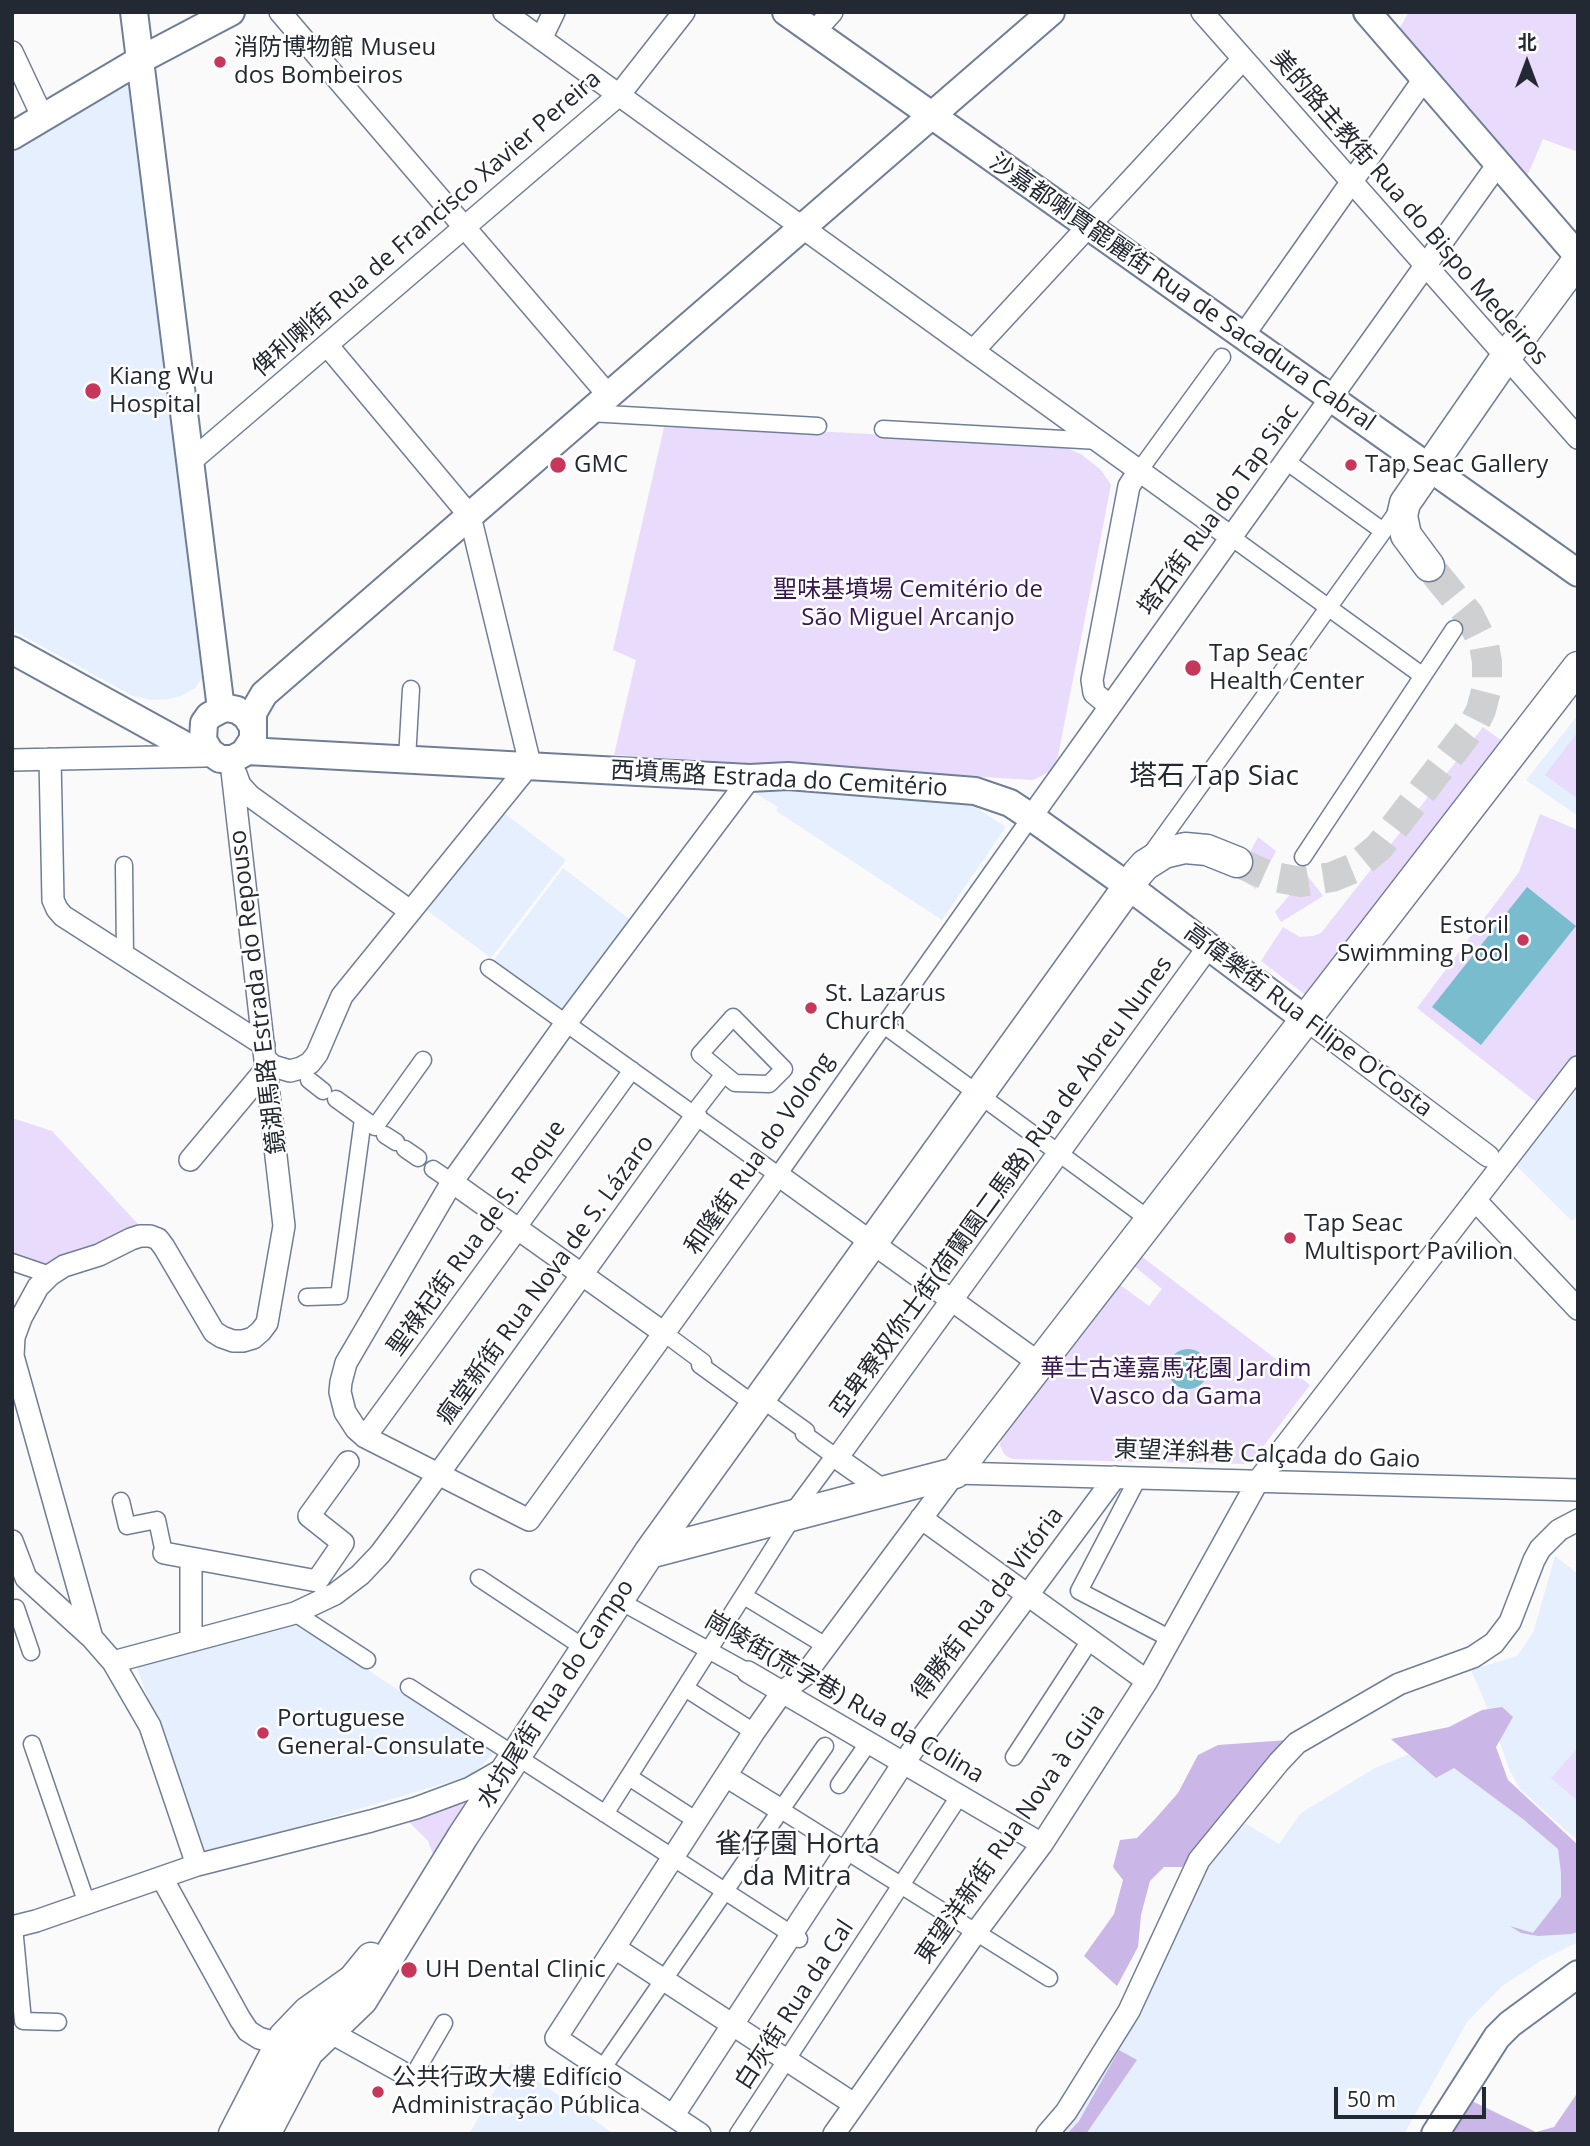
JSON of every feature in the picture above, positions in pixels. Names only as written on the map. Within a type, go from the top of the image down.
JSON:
[{"type":"main road","points":[[1429,566],[1409,540],[1404,528],[1402,516],[1408,496],[1578,258]]},
{"type":"main road","points":[[649,1553],[955,1473],[1578,667]]},
{"type":"main road","points":[[1180,849],[1207,850],[1237,862]]},
{"type":"main road","name":"水坑尾街 Rua do Campo","points":[[265,2134],[309,2052],[362,2000],[463,1836],[683,1504],[1133,879],[1154,859],[1180,849]]},
{"type":"main road","points":[[683,1504],[679,1518],[684,1530],[689,1535],[703,1538]]},
{"type":"main road","name":"水坑尾街 Rua do Campo","points":[[234,2134],[282,2041],[309,2012],[353,1980],[463,1836]]},
{"type":"street","points":[[134,12],[221,709]]},
{"type":"street","points":[[12,136],[140,60],[231,12]]},
{"type":"street","points":[[280,12],[464,227],[599,404],[818,426]]},
{"type":"street","points":[[504,12],[1423,676]]},
{"type":"street","points":[[541,39],[554,12]]},
{"type":"street","name":"俾利喇街 Rua de Francisco Xavier Pereira","points":[[190,461],[619,95],[684,12]]},
{"type":"street","name":"沙嘉都喇賈罷麗街 Rua de Sacadura Cabral","points":[[786,12],[1578,573]]},
{"type":"street","points":[[814,32],[832,12]]},
{"type":"street","points":[[232,750],[264,694],[1051,12]]},
{"type":"street","name":"美的路主教街 Rua do Bispo Medeiros","points":[[1202,12],[1578,438]]},
{"type":"street","points":[[1367,12],[1578,258]]},
{"type":"street","points":[[12,52],[43,118]]},
{"type":"street","points":[[973,351],[1243,59]]},
{"type":"street","points":[[1243,336],[1424,79]]},
{"type":"street","name":"塔石街 Rua do Tap Siac","points":[[1031,817],[1498,164]]},
{"type":"street","points":[[50,759],[53,901],[63,916],[125,956],[265,1058],[272,1066],[290,1071],[310,1063],[317,1055],[342,996],[530,764],[470,516],[327,345]]},
{"type":"street","points":[[1110,706],[1096,695],[1092,680],[1129,486],[1222,357]]},
{"type":"street","points":[[883,429],[1098,441]]},
{"type":"street","points":[[1286,461],[1383,531]]},
{"type":"street","points":[[1133,879],[1408,496]]},
{"type":"street","points":[[1303,856],[1454,629]]},
{"type":"street","points":[[12,650],[186,746],[232,750]]},
{"type":"street","points":[[215,663],[223,680],[238,690],[257,693],[274,686]]},
{"type":"street","points":[[407,759],[411,689]]},
{"type":"street","points":[[232,750],[202,740],[203,727],[209,716],[221,709],[237,710],[249,719],[232,750],[237,779],[250,796],[410,911]]},
{"type":"street","points":[[12,760],[232,750]]},
{"type":"street","name":"西墳馬路 Estrada do Cemitério","points":[[232,750],[750,778],[788,776],[975,791],[1010,803],[1133,879]]},
{"type":"street","name":"鏡湖馬路 Estrada do Repouso","points":[[50,1275],[64,1266],[99,1255],[140,1236],[159,1239],[214,1332],[233,1341],[243,1341],[253,1338],[267,1323],[284,1226],[232,750]]},
{"type":"street","points":[[438,1474],[365,1437],[356,1429],[345,1412],[340,1392],[346,1363],[452,1182],[566,1023],[750,778]]},
{"type":"street","name":"和隆街 Rua do Volong","points":[[438,1474],[529,1520],[778,1175],[1031,817]]},
{"type":"street","points":[[1163,912],[1155,902],[1151,890],[1153,872],[1164,858],[1180,849]]},
{"type":"street","points":[[124,865],[125,956]]},
{"type":"street","name":"高偉樂街 Rua Filipe O'Costa","points":[[1133,879],[1163,912],[1488,1156]]},
{"type":"street","name":"亞卑寮奴你士街(荷蘭園二馬路) Rua de Abreu Nunes","points":[[605,1814],[793,1515],[1209,946]]},
{"type":"street","points":[[488,968],[1040,1363]]},
{"type":"street","points":[[733,1017],[783,1069],[769,1084],[735,1083],[724,1074],[700,1054],[733,1017]]},
{"type":"street","points":[[884,1025],[1150,1220]]},
{"type":"street","points":[[190,1160],[265,1058]]},
{"type":"street","points":[[307,1297],[339,1296],[390,1138],[423,1060]]},
{"type":"street","name":"東望洋新街 Rua Nova à Guia","points":[[834,2134],[976,1932],[1042,1844],[1147,1681],[1258,1481],[1578,1067]]},
{"type":"street","name":"聖祿杞街 Rua de S. Roque","points":[[365,1437],[632,1070]]},
{"type":"street","points":[[694,1115],[724,1074]]},
{"type":"street","points":[[309,1080],[390,1138]]},
{"type":"street","name":"瘋堂新街 Rua Nova de S. Lázaro","points":[[113,1662],[295,1613],[335,1594],[360,1575],[380,1554],[694,1115]]},
{"type":"street","points":[[433,1169],[703,1362],[700,1365],[806,1431],[804,1434],[884,1491]]},
{"type":"street","points":[[1475,1200],[1578,1308]]},
{"type":"street","points":[[12,1262],[50,1275],[38,1287],[21,1318],[14,1337],[13,1356],[92,1638]]},
{"type":"street","points":[[164,1553],[317,1581],[343,1543],[309,1516],[348,1462]]},
{"type":"street","points":[[700,2134],[556,2038],[754,1732],[783,1691],[804,1676],[955,1473]]},
{"type":"street","name":"東望洋斜巷 Calçada do Gaio","points":[[955,1473],[1578,1490]]},
{"type":"street","name":"得勝街 Rua da Vitória","points":[[673,2116],[732,2024],[795,1936],[904,1762],[1115,1477]]},
{"type":"street","points":[[1138,1478],[1079,1591],[1171,1639]]},
{"type":"street","points":[[121,1501],[127,1526],[157,1520],[164,1553]]},
{"type":"street","points":[[921,1518],[1147,1681]]},
{"type":"street","points":[[1047,2134],[1066,2112],[1129,2011],[1199,1860],[1279,1762],[1297,1743],[1399,1684],[1473,1657],[1494,1643],[1510,1622],[1540,1549],[1559,1530],[1578,1520]]},
{"type":"street","points":[[164,1553],[171,1525]]},
{"type":"street","points":[[12,1541],[17,1567],[92,1638],[113,1662],[150,1726],[197,1865]]},
{"type":"street","points":[[191,1558],[191,1641]]},
{"type":"street","points":[[480,1578],[586,1649]]},
{"type":"street","points":[[744,1596],[826,1646]]},
{"type":"street","name":"崗陵街(荒字巷) Rua da Colina","points":[[618,1600],[783,1691],[1042,1844]]},
{"type":"street","points":[[12,1609],[16,1608],[31,1651]]},
{"type":"street","points":[[295,1613],[367,1660]]},
{"type":"street","points":[[1014,1757],[1087,1646]]},
{"type":"street","points":[[409,1687],[513,1760],[551,1780],[795,1936]]},
{"type":"street","points":[[685,1688],[754,1732]]},
{"type":"street","points":[[839,1785],[869,1742]]},
{"type":"street","points":[[32,1744],[87,1903]]},
{"type":"street","points":[[602,2069],[825,1746]]},
{"type":"street","points":[[58,2022],[23,2021],[13,1927],[197,1865],[416,1808],[470,1788],[513,1760]]},
{"type":"street","points":[[726,1776],[1049,1978]]},
{"type":"street","points":[[629,1777],[697,1821]]},
{"type":"street","name":"白灰街 Rua da Cal","points":[[738,2134],[960,1795]]},
{"type":"street","points":[[162,1878],[248,2031],[259,2038],[282,2041]]},
{"type":"street","points":[[615,1948],[854,2104]]},
{"type":"street","points":[[1435,2134],[1505,2028],[1578,1974]]},
{"type":"street","points":[[328,2031],[406,2075],[444,2023]]},
{"type":"shaded area","name":"Kiang Wu Hospital","points":[[137,80],[206,665],[203,677],[195,688],[181,696],[152,700],[133,696],[12,630],[12,152]]},
{"type":"shaded area","points":[[1578,715],[1578,816],[1526,780]]},
{"type":"shaded area","points":[[763,782],[957,795],[1006,827],[942,920],[776,811],[778,807],[756,794]]},
{"type":"shaded area","points":[[500,810],[566,860],[491,958],[424,908]]},
{"type":"shaded area","points":[[563,868],[633,922],[563,1012],[493,961]]},
{"type":"shaded area","points":[[1578,1088],[1578,1215],[1572,1221],[1515,1164]]},
{"type":"shaded area","points":[[1555,1556],[1578,1574],[1578,1841],[1520,1789],[1510,1771],[1471,1670],[1517,1656],[1533,1633]]},
{"type":"shaded area","name":"Portuguese General-Consulate","points":[[285,1620],[333,1647],[494,1753],[472,1775],[206,1855],[135,1663]]},
{"type":"shaded area","points":[[1502,1707],[1513,1717],[1496,1747],[1508,1780],[1578,1845],[1578,1932],[1538,1936],[1521,1933],[1510,1926],[1533,1933],[1561,1897],[1558,1849],[1523,1819],[1454,1768],[1436,1778],[1391,1739],[1449,1727],[1482,1710]]},
{"type":"shaded area","points":[[1483,1724],[1499,1777],[1578,1847],[1578,1942],[1542,1960],[1502,1986],[1467,2022],[1404,2134],[1049,2134],[1230,1814],[1279,1844],[1301,1813],[1375,1768]]},
{"type":"shaded area","points":[[1288,1740],[1228,1807],[1182,1867],[1164,1867],[1150,1881],[1141,1915],[1138,1947],[1117,1986],[1084,1956],[1114,1914],[1123,1880],[1113,1867],[1120,1840],[1137,1838],[1156,1818],[1178,1793],[1198,1755],[1218,1745]]},
{"type":"shaded area","points":[[1119,2050],[1137,2060],[1086,2134],[1067,2134],[1079,2121]]},
{"type":"shaded area","points":[[511,2063],[586,2114],[614,2134],[469,2134]]},
{"type":"shaded area","points":[[1578,2092],[1578,2134],[1451,2134],[1472,2101],[1536,2132],[1554,2127]]},
{"type":"green space","points":[[1409,12],[1578,12],[1578,152],[1543,139],[1525,181],[1396,34]]},
{"type":"green space","name":"聖味基墳場 Cemitério de São Miguel Arcanjo","points":[[665,423],[1057,444],[1081,454],[1101,470],[1111,485],[1058,756],[1049,772],[1033,780],[614,755],[636,660],[613,650]]},
{"type":"green space","points":[[1483,727],[1509,746],[1312,1000],[1261,961],[1283,927],[1300,937],[1321,933]]},
{"type":"green space","points":[[1578,732],[1578,799],[1545,775]]},
{"type":"green space","name":"Estoril Swimming Pool","points":[[1540,814],[1578,830],[1578,1056],[1540,1105],[1417,1008],[1519,872]]},
{"type":"green space","points":[[1258,837],[1276,851],[1256,889],[1237,877]]},
{"type":"green space","points":[[1307,875],[1323,896],[1281,922],[1275,912]]},
{"type":"green space","points":[[12,1118],[52,1131],[138,1224],[87,1249],[40,1265],[12,1270]]},
{"type":"green space","name":"華士古達嘉馬花園 Jardim Vasco da Gama","points":[[1141,1256],[1310,1385],[1247,1464],[1008,1457],[1000,1445],[1002,1435],[1119,1284],[1149,1306],[1162,1289],[1134,1266]]},
{"type":"green space","points":[[1578,1748],[1578,1801],[1551,1778]]},
{"type":"green space","points":[[484,1790],[435,1860],[428,1841],[405,1818]]},
{"type":"water","points":[[1527,887],[1576,926],[1481,1045],[1432,1007]]},
{"type":"water","points":[[1188,1349],[1202,1355],[1208,1369],[1202,1383],[1188,1389],[1174,1383],[1168,1369],[1174,1355]]},
{"type":"tunnel","points":[[1237,862],[1269,876],[1301,882],[1332,877],[1354,868],[1379,847],[1474,724],[1487,687],[1484,645],[1469,615],[1429,566]]},
{"type":"place","name":"消防博物館 Museu dos Bombeiros","points":[[220,62]]},
{"type":"place","name":"Kiang Wu Hospital","points":[[93,391]]},
{"type":"place","name":"GMC","points":[[558,465]]},
{"type":"place","name":"Tap Seac Gallery","points":[[1351,465]]},
{"type":"place","name":"Tap Seac Health Center","points":[[1193,668]]},
{"type":"place","name":"Estoril Swimming Pool","points":[[1523,940]]},
{"type":"place","name":"St. Lazarus Church","points":[[811,1008]]},
{"type":"place","name":"Tap Seac Multisport Pavilion","points":[[1290,1238]]},
{"type":"place","name":"Portuguese General-Consulate","points":[[263,1733]]},
{"type":"place","name":"UH Dental Clinic","points":[[409,1970]]},
{"type":"place","name":"公共行政大樓 Edifício Administração Pública","points":[[378,2092]]},
{"type":"district","name":"塔石 Tap Siac","points":[[1214,777]]},
{"type":"district","name":"雀仔園 Horta da Mitra","points":[[797,1861]]}]
